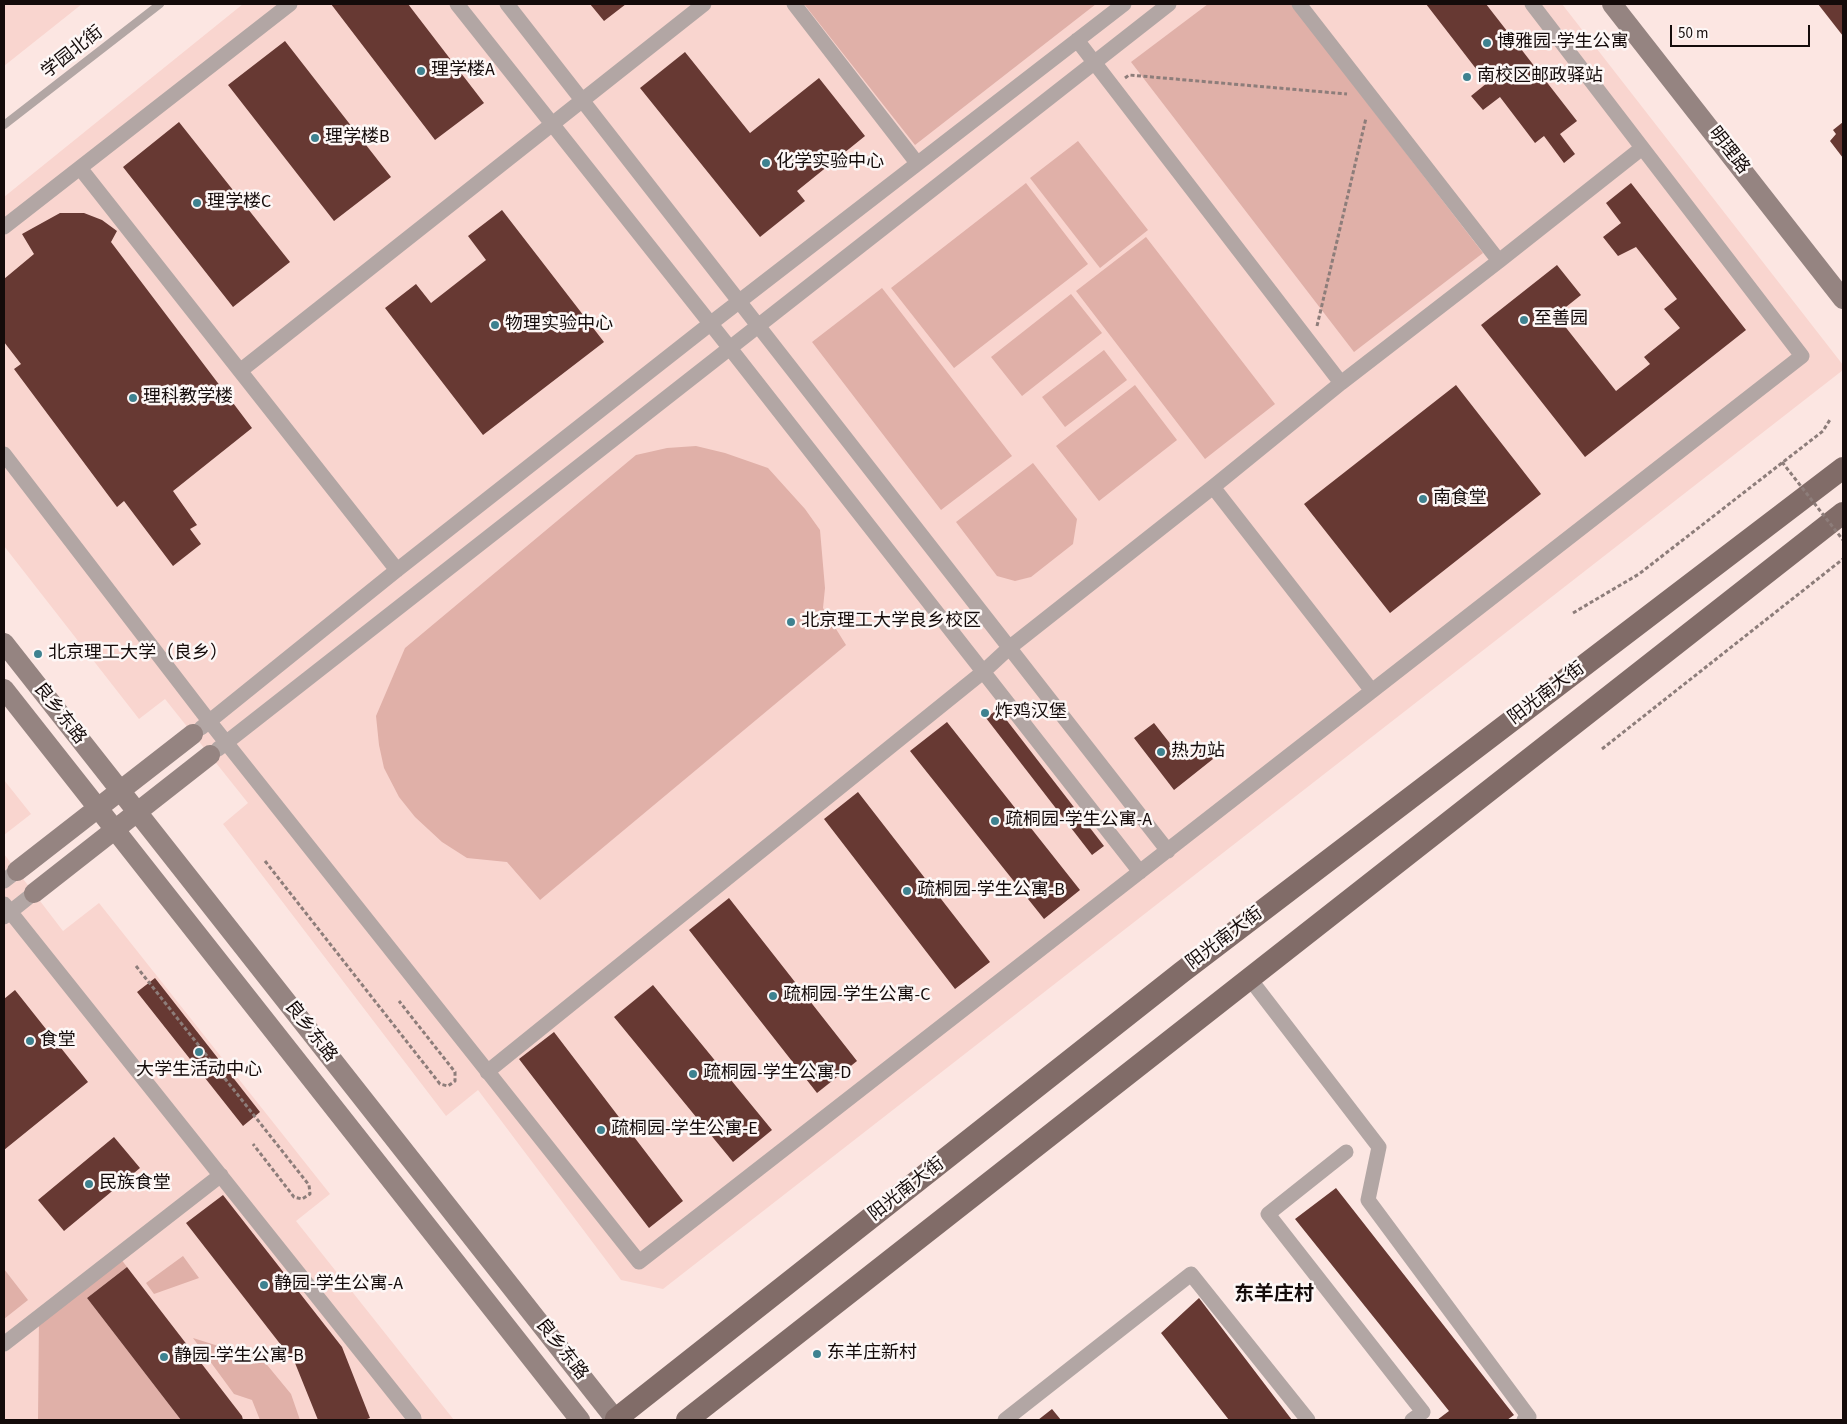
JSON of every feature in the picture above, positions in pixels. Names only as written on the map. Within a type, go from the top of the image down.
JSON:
[{"type":"main road","name":"明理路","points":[[1612,4],[1843,299]]},
{"type":"main road","name":"阳光南大街","points":[[615,1420],[1182,972],[1843,468]]},
{"type":"main road","points":[[687,1420],[1843,513]]},
{"type":"main road","name":"良乡东路","points":[[4,643],[615,1420]]},
{"type":"main road","name":"良乡东路","points":[[4,689],[580,1420]]},
{"type":"main road","points":[[10,876],[201,728]]},
{"type":"main road","points":[[34,893],[210,755]]},
{"type":"street","points":[[4,227],[290,4]]},
{"type":"street","points":[[457,4],[729,347],[1140,872]]},
{"type":"street","points":[[507,4],[1168,851]]},
{"type":"street","points":[[240,371],[704,4]]},
{"type":"street","points":[[794,4],[917,163]]},
{"type":"street","points":[[201,728],[397,570],[739,301],[1124,4]]},
{"type":"street","points":[[210,755],[1169,4]]},
{"type":"street","points":[[1299,4],[1499,261]]},
{"type":"street","points":[[4,454],[201,728],[226,743],[639,1262],[1802,356],[1532,4]]},
{"type":"street","points":[[1077,40],[1341,383]]},
{"type":"street","points":[[487,1072],[983,672],[1009,648],[1341,383],[1642,148]]},
{"type":"street","points":[[80,168],[397,570]]},
{"type":"street","points":[[1213,487],[1372,691]]},
{"type":"street","points":[[34,893],[6,911],[221,1175],[414,1420]]},
{"type":"street","points":[[1250,979],[1379,1147],[1368,1200],[1529,1417],[1524,1420]]},
{"type":"street","points":[[1346,1152],[1268,1214],[1423,1412],[1412,1420]]},
{"type":"street","points":[[4,1344],[221,1175]]},
{"type":"street","points":[[1005,1420],[1191,1274],[1308,1420]]},
{"type":"lane","name":"学园北街","points":[[4,125],[160,4]]},
{"type":"path","points":[[1113,88],[1129,75],[1371,96],[1312,346]]},
{"type":"path","points":[[1573,613],[1639,574],[1823,431],[1831,418]]},
{"type":"path","points":[[1782,462],[1843,540]]},
{"type":"path","points":[[1602,749],[1843,559]]},
{"type":"path","points":[[265,861],[440,1084],[448,1086],[455,1080],[455,1072],[399,1002]]},
{"type":"path","points":[[136,966],[309,1185],[310,1194],[302,1199],[294,1197],[253,1144]]},
{"type":"shaded area","points":[[4,4],[82,4],[4,66]]},
{"type":"shaded area","name":"北京理工大学良乡校区","points":[[243,4],[1562,4],[1843,365],[1843,370],[663,1289],[621,1280],[478,1090],[446,1116],[223,824],[248,803],[165,699],[139,719],[4,546],[4,197]]},
{"type":"shaded area","points":[[804,4],[1096,4],[915,145]]},
{"type":"shaded area","points":[[1208,4],[1291,4],[1483,253],[1354,352],[1131,62]]},
{"type":"shaded area","points":[[1078,141],[1148,230],[1100,268],[1030,178]]},
{"type":"shaded area","points":[[1026,183],[1088,264],[954,368],[891,288]]},
{"type":"shaded area","points":[[1146,237],[1275,404],[1205,459],[1076,291]]},
{"type":"shaded area","points":[[882,288],[1012,456],[941,510],[812,342]]},
{"type":"shaded area","points":[[1071,294],[1102,333],[1022,396],[991,357]]},
{"type":"shaded area","points":[[1104,350],[1127,380],[1065,427],[1042,397]]},
{"type":"shaded area","points":[[1135,385],[1177,440],[1099,501],[1056,446]]},
{"type":"shaded area","points":[[696,446],[725,453],[768,468],[805,509],[820,530],[825,588],[823,608],[846,645],[540,900],[507,862],[467,858],[442,842],[415,817],[399,797],[384,768],[376,716],[405,648],[636,455],[667,448]]},
{"type":"shaded area","points":[[1033,463],[1077,519],[1073,544],[1031,577],[1015,581],[997,576],[956,522]]},
{"type":"shaded area","points":[[4,780],[31,814],[4,835]]},
{"type":"shaded area","points":[[4,854],[63,931],[99,903],[330,1194],[296,1221],[454,1420],[4,1420]]},
{"type":"shaded area","points":[[118,1255],[127,1267],[87,1298],[181,1420],[38,1420],[39,1317]]},
{"type":"shaded area","points":[[183,1256],[199,1278],[154,1294],[146,1283]]},
{"type":"shaded area","points":[[4,1269],[28,1300],[4,1319]]},
{"type":"shaded area","points":[[193,1338],[263,1360],[291,1394],[300,1420],[260,1420],[252,1400],[234,1394]]},
{"type":"building","name":"理学楼A","points":[[331,4],[408,4],[484,103],[435,140]]},
{"type":"building","points":[[590,4],[626,4],[604,21]]},
{"type":"building","name":"博雅园-学生公寓","points":[[1426,4],[1486,4],[1577,121],[1560,134],[1575,154],[1564,163],[1544,136],[1535,143],[1500,97],[1483,110],[1471,96],[1487,83]]},
{"type":"building","points":[[1818,4],[1843,4],[1843,36]]},
{"type":"building","name":"理学楼B","points":[[285,41],[391,177],[334,221],[228,85]]},
{"type":"building","name":"化学实验中心","points":[[685,52],[750,133],[819,78],[865,136],[797,191],[805,201],[760,237],[640,88]]},
{"type":"building","name":"理学楼C","points":[[179,122],[290,262],[233,307],[123,167]]},
{"type":"building","points":[[1843,122],[1843,158],[1830,141],[1836,134],[1833,130]]},
{"type":"building","name":"至善园","points":[[1631,183],[1746,330],[1585,457],[1481,325],[1557,265],[1581,295],[1556,315],[1616,391],[1650,364],[1644,357],[1680,328],[1664,309],[1677,299],[1636,247],[1618,256],[1603,237],[1621,223],[1606,203]]},
{"type":"building","name":"物理实验中心","points":[[502,210],[604,342],[483,435],[385,308],[416,284],[431,303],[486,260],[468,236]]},
{"type":"building","name":"理科教学楼","points":[[60,213],[84,213],[102,220],[117,231],[111,242],[252,428],[173,491],[197,525],[190,529],[201,544],[173,566],[124,501],[117,507],[14,369],[21,364],[4,342],[4,279],[34,254],[22,234]]},
{"type":"building","name":"南食堂","points":[[1456,385],[1541,494],[1390,613],[1304,504]]},
{"type":"building","points":[[998,709],[1104,846],[1092,855],[986,718]]},
{"type":"building","name":"疏桐园-学生公寓-A","points":[[947,722],[1080,890],[1044,919],[910,751]]},
{"type":"building","name":"热力站","points":[[1154,723],[1183,760],[1202,745],[1213,759],[1174,790],[1134,738]]},
{"type":"building","name":"疏桐园-学生公寓-B","points":[[858,792],[990,962],[955,989],[824,819]]},
{"type":"building","name":"疏桐园-学生公寓-C","points":[[729,898],[857,1061],[817,1093],[689,930]]},
{"type":"building","name":"大学生活动中心","points":[[155,978],[260,1112],[243,1126],[137,992]]},
{"type":"building","name":"疏桐园-学生公寓-D","points":[[653,985],[772,1130],[733,1162],[614,1017]]},
{"type":"building","name":"食堂","points":[[15,990],[88,1082],[4,1150],[4,999]]},
{"type":"building","name":"疏桐园-学生公寓-E","points":[[554,1032],[683,1201],[649,1228],[519,1059]]},
{"type":"building","name":"民族食堂","points":[[114,1137],[140,1168],[64,1231],[38,1200]]},
{"type":"building","points":[[1336,1188],[1514,1415],[1507,1420],[1437,1420],[1449,1411],[1295,1219]]},
{"type":"building","name":"静园-学生公寓-A","points":[[223,1195],[342,1347],[370,1418],[364,1420],[318,1420],[295,1363],[186,1223]]},
{"type":"building","name":"静园-学生公寓-B","points":[[127,1267],[242,1416],[243,1420],[181,1420],[87,1298]]},
{"type":"building","points":[[1199,1298],[1292,1420],[1229,1420],[1161,1333]]},
{"type":"building","points":[[1052,1409],[1061,1420],[1038,1420]]},
{"type":"place","name":"博雅园-学生公寓","points":[[1487,43]]},
{"type":"place","name":"理学楼A","points":[[421,71]]},
{"type":"place","name":"南校区邮政驿站","points":[[1467,77]]},
{"type":"place","name":"理学楼B","points":[[315,138]]},
{"type":"place","name":"化学实验中心","points":[[766,163]]},
{"type":"place","name":"理学楼C","points":[[197,203]]},
{"type":"place","name":"至善园","points":[[1524,320]]},
{"type":"place","name":"物理实验中心","points":[[495,325]]},
{"type":"place","name":"理科教学楼","points":[[133,398]]},
{"type":"place","name":"南食堂","points":[[1423,499]]},
{"type":"place","name":"北京理工大学良乡校区","points":[[791,622]]},
{"type":"place","name":"北京理工大学（良乡）","points":[[38,654]]},
{"type":"place","name":"炸鸡汉堡","points":[[985,713]]},
{"type":"place","name":"热力站","points":[[1161,752]]},
{"type":"place","name":"疏桐园-学生公寓-A","points":[[995,821]]},
{"type":"place","name":"疏桐园-学生公寓-B","points":[[907,891]]},
{"type":"place","name":"疏桐园-学生公寓-C","points":[[773,996]]},
{"type":"place","name":"食堂","points":[[30,1041]]},
{"type":"place","name":"大学生活动中心","points":[[199,1052]]},
{"type":"place","name":"疏桐园-学生公寓-D","points":[[693,1074]]},
{"type":"place","name":"疏桐园-学生公寓-E","points":[[601,1130]]},
{"type":"place","name":"民族食堂","points":[[89,1184]]},
{"type":"place","name":"静园-学生公寓-A","points":[[264,1285]]},
{"type":"place","name":"东羊庄新村","points":[[817,1354]]},
{"type":"place","name":"静园-学生公寓-B","points":[[164,1357]]},
{"type":"district","name":"东羊庄村","points":[[1274,1296]]}]
